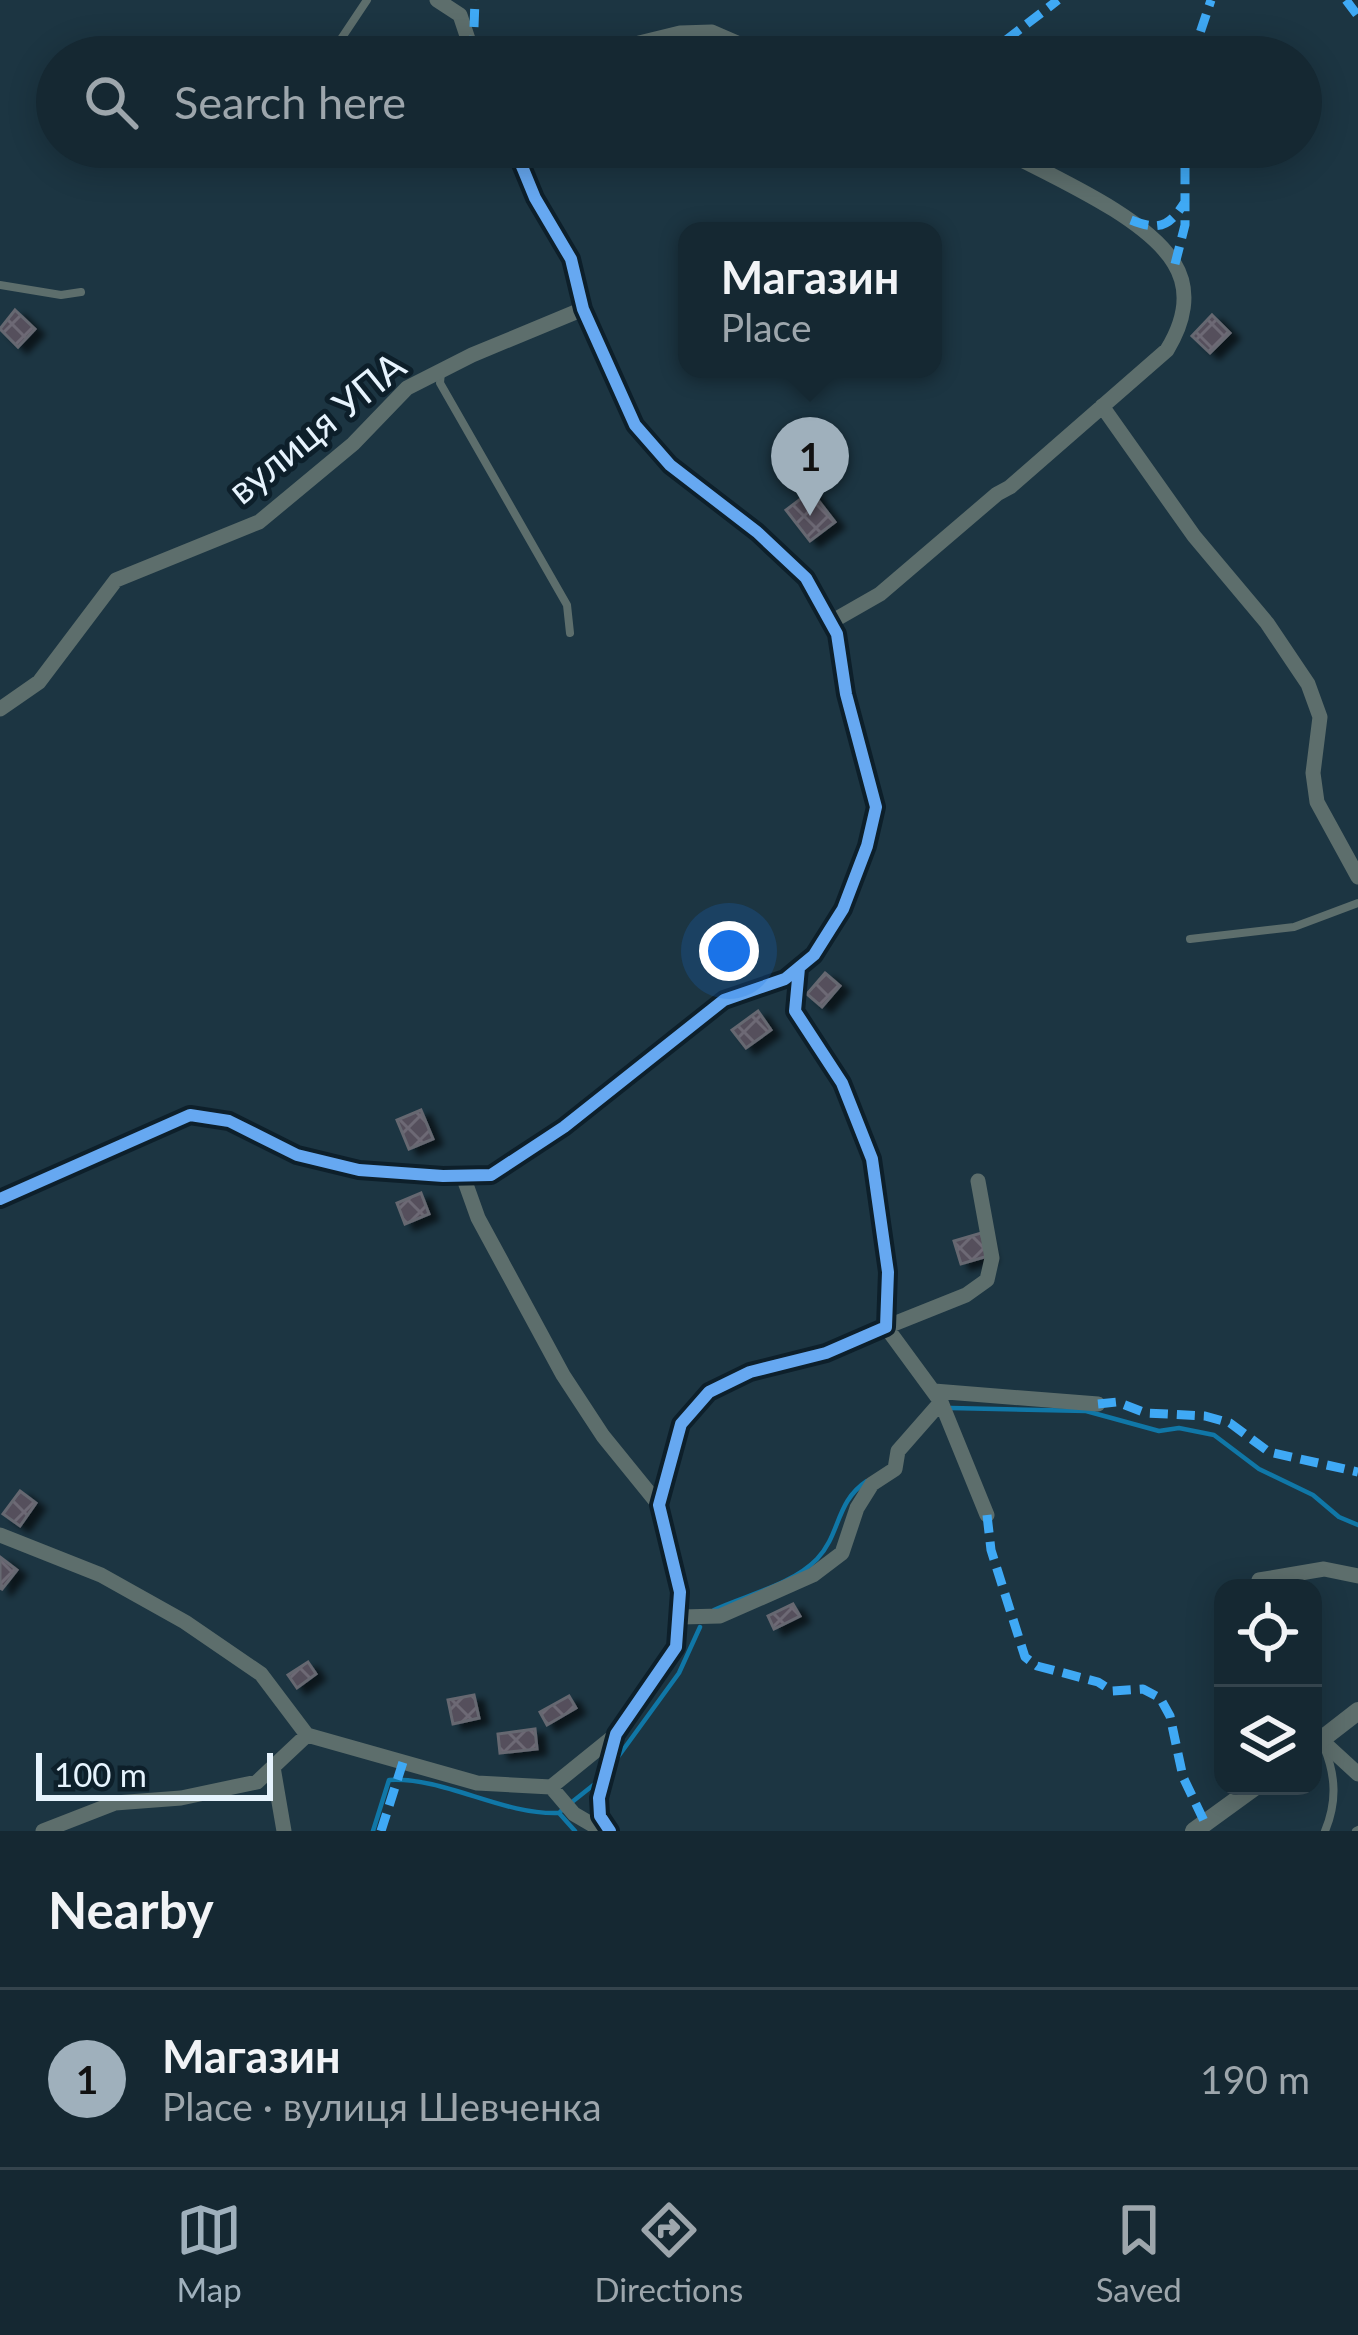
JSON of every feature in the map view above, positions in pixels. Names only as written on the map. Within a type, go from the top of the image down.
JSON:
[{"type":"street","points":[[437,0],[460,15],[469,36]]},
{"type":"street","points":[[668,36],[712,32],[721,36]]},
{"type":"street","points":[[0,1199],[190,1115],[229,1121],[297,1155],[359,1170],[491,1175],[564,1127],[724,1000],[785,979],[814,955],[843,909],[876,807],[846,694],[837,634],[806,578],[757,532],[670,465],[635,425],[583,309],[571,259],[523,168]]},
{"type":"street","points":[[831,622],[880,594],[1167,350],[1181,328],[1185,306],[1175,264],[1131,220],[1036,168]]},
{"type":"street","name":"вулиця УПА","points":[[0,709],[39,682],[116,580],[259,522],[353,444],[407,388],[583,309]]},
{"type":"street","points":[[1102,406],[1308,684],[1320,717],[1313,773],[1317,802],[1358,877]]},
{"type":"street","points":[[799,968],[795,1011],[842,1083],[872,1159],[889,1272],[886,1327],[937,1396],[987,1515]]},
{"type":"street","points":[[463,1176],[478,1218],[563,1376],[603,1436],[659,1505],[680,1592],[676,1647],[616,1734],[556,1794]]},
{"type":"street","points":[[659,1505],[681,1424],[709,1392],[750,1372],[826,1353],[966,1295],[987,1280],[992,1258],[978,1181]]},
{"type":"street","points":[[937,1396],[1098,1404]]},
{"type":"street","points":[[681,1617],[720,1616],[813,1575],[842,1553],[857,1508],[872,1484],[895,1469],[898,1451],[937,1396]]},
{"type":"street","points":[[0,1535],[101,1575],[185,1622],[261,1674],[307,1735],[477,1783],[556,1794],[574,1814],[606,1831]]},
{"type":"street","points":[[1265,1579],[1324,1569],[1358,1576]]},
{"type":"street","points":[[1322,1739],[1358,1711]]},
{"type":"street","points":[[606,1831],[599,1798],[616,1734]]},
{"type":"street","points":[[43,1831],[116,1803],[181,1798],[257,1782],[307,1735]]},
{"type":"street","points":[[1322,1747],[1358,1774]]},
{"type":"street","points":[[273,1767],[284,1831]]},
{"type":"street","points":[[1194,1831],[1244,1795]]},
{"type":"lane","points":[[343,36],[368,0]]},
{"type":"lane","points":[[0,285],[61,295],[81,292]]},
{"type":"lane","points":[[441,370],[440,383],[567,605],[570,633]]},
{"type":"lane","points":[[1190,939],[1294,927],[1358,903]]},
{"type":"lane","points":[[1322,1754],[1335,1784],[1325,1831]]},
{"type":"building","points":[[15,310],[35,329],[18,347],[0,329]]},
{"type":"building","points":[[1212,315],[1230,333],[1210,353],[1192,336]]},
{"type":"building","points":[[811,491],[835,522],[810,541],[786,510]]},
{"type":"building","points":[[825,973],[840,986],[822,1007],[807,994]]},
{"type":"building","points":[[758,1011],[771,1030],[746,1048],[732,1030]]},
{"type":"building","points":[[421,1110],[433,1139],[409,1149],[397,1120]]},
{"type":"building","points":[[421,1193],[429,1214],[405,1224],[397,1203]]},
{"type":"building","points":[[981,1233],[988,1256],[961,1264],[954,1241]]},
{"type":"building","points":[[20,1491],[36,1503],[20,1526],[3,1514]]},
{"type":"building","points":[[0,1557],[17,1570],[2,1589],[0,1588]]},
{"type":"building","points":[[793,1604],[800,1616],[774,1629],[768,1616]]},
{"type":"building","points":[[308,1662],[316,1674],[297,1688],[288,1675]]},
{"type":"building","points":[[474,1695],[479,1718],[453,1724],[448,1700]]},
{"type":"building","points":[[569,1696],[576,1708],[547,1725],[540,1712]]},
{"type":"building","points":[[535,1729],[537,1749],[500,1753],[498,1734]]},
{"type":"waterway","points":[[951,1408],[1086,1411],[1159,1431],[1179,1428],[1214,1435],[1259,1469],[1313,1495],[1339,1517],[1358,1525]]},
{"type":"waterway","points":[[714,1610],[807,1568],[825,1549],[849,1499],[867,1481]]},
{"type":"waterway","points":[[615,1761],[679,1673],[700,1627]]},
{"type":"waterway","points":[[373,1831],[389,1780],[431,1784],[516,1808],[559,1813]]},
{"type":"waterway","points":[[572,1802],[596,1783]]},
{"type":"waterway","points":[[563,1809],[559,1813],[575,1831]]},
{"type":"marked path","points":[[474,36],[475,0]]},
{"type":"marked path","points":[[1011,36],[1058,0]]},
{"type":"marked path","points":[[1199,36],[1211,0]]},
{"type":"marked path","points":[[1346,0],[1358,16]]},
{"type":"marked path","points":[[1175,264],[1185,225],[1185,168]]},
{"type":"marked path","points":[[1131,220],[1162,224],[1185,202]]},
{"type":"marked path","points":[[1098,1404],[1117,1402],[1146,1413],[1205,1416],[1230,1423],[1269,1452],[1358,1472]]},
{"type":"marked path","points":[[987,1515],[991,1550],[1025,1657],[1037,1666],[1098,1682],[1112,1691],[1143,1689],[1160,1698],[1170,1716],[1183,1777],[1205,1823]]},
{"type":"marked path","points":[[381,1831],[403,1762]]},
{"type":"cycle path","points":[[0,1199],[190,1115],[229,1121],[297,1155],[359,1170],[491,1175],[564,1127],[724,1000],[785,979],[814,955],[843,909],[876,807],[846,694],[837,634],[806,578],[757,532],[670,465],[635,425],[583,309],[571,259],[523,168]]},
{"type":"cycle path","points":[[610,1831],[600,1816],[599,1798],[616,1734],[676,1647],[680,1592],[659,1505],[681,1424],[709,1392],[750,1372],[826,1353],[886,1327],[888,1272],[872,1159],[842,1083],[795,1011],[799,968]]},
{"type":"place","name":"Магазин","points":[[810,516]]}]
